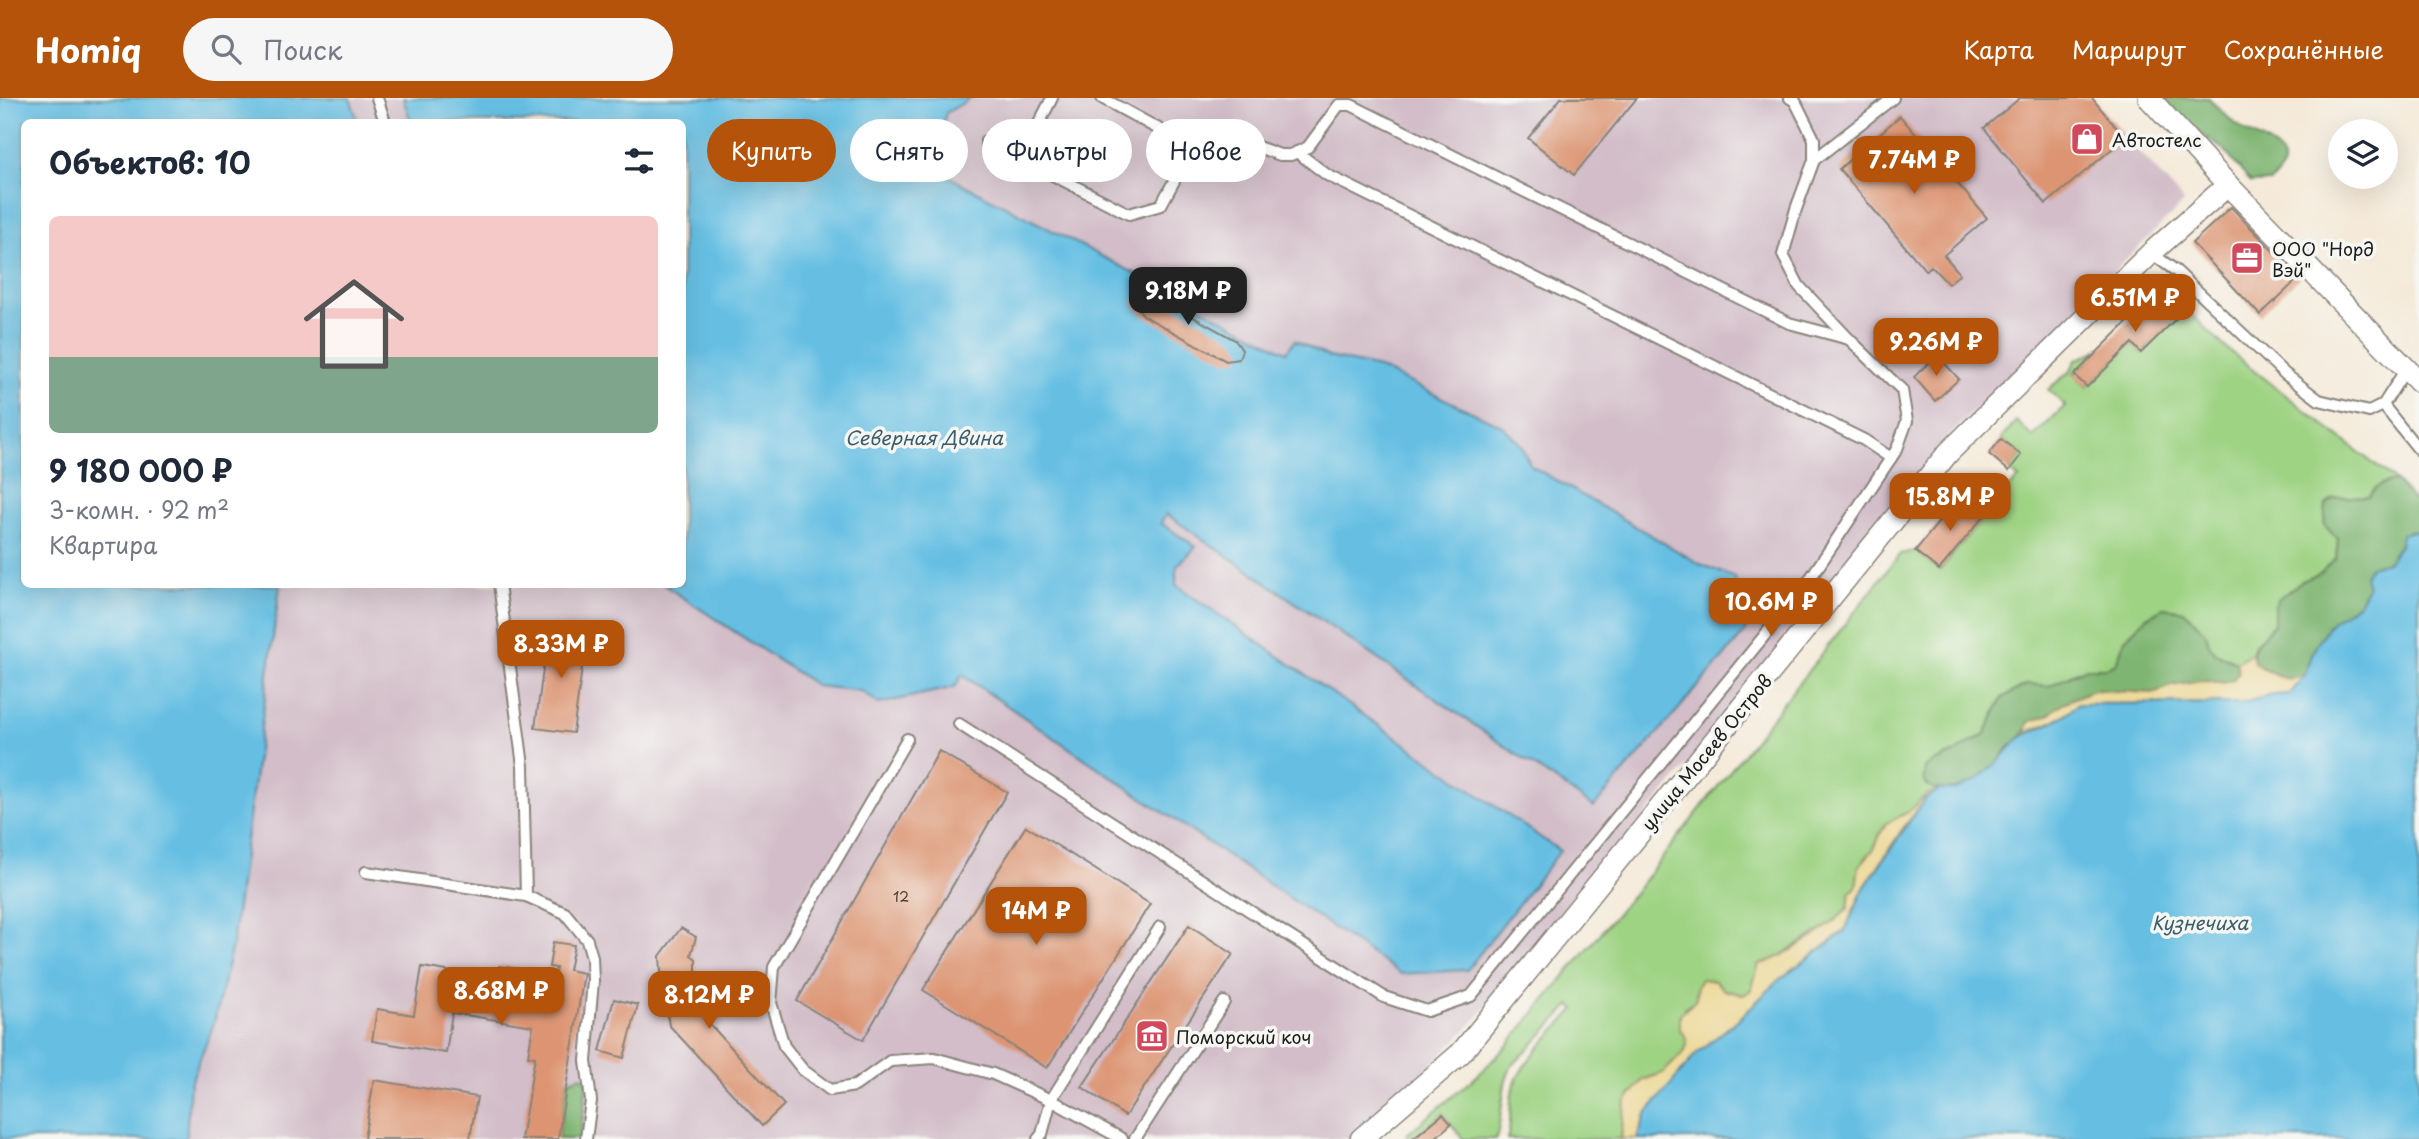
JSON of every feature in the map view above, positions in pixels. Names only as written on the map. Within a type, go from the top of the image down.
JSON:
[{"type":"street","points":[[2149,98],[2228,185],[2413,375]]},
{"type":"street","name":"улица Мосеев Остров","points":[[1360,1139],[1461,1054],[1948,453],[2151,253],[2228,185]]},
{"type":"lane","points":[[377,98],[384,119]]},
{"type":"lane","points":[[1041,119],[1052,98]]},
{"type":"lane","points":[[1102,98],[1146,122]]},
{"type":"lane","points":[[1814,160],[1893,98]]},
{"type":"lane","points":[[959,724],[1384,997],[1427,1011],[1471,996],[1808,582],[1897,449],[1907,421],[1902,390],[1799,286],[1783,255],[1814,160],[1814,139],[1793,99]]},
{"type":"lane","points":[[1266,150],[1280,155],[1291,155],[1308,147],[1342,101],[1789,323],[1849,339]]},
{"type":"lane","points":[[1297,152],[1327,175],[1864,440],[1891,458]]},
{"type":"lane","points":[[1064,182],[1129,214],[1161,205],[1173,182]]},
{"type":"lane","points":[[2151,253],[2176,271],[2285,374],[2319,400],[2369,412],[2383,405],[2413,375]]},
{"type":"lane","points":[[2383,405],[2419,450]]},
{"type":"lane","points":[[500,588],[523,766],[526,896]]},
{"type":"lane","points":[[907,739],[774,967],[771,1003],[785,1046],[803,1070],[831,1090],[855,1086],[890,1061],[934,1058],[993,1074],[1051,1100],[1122,1139]]},
{"type":"lane","points":[[366,872],[526,896],[565,913],[587,940],[592,957],[593,981],[586,1061],[591,1101],[586,1139]]},
{"type":"lane","points":[[1038,1139],[1042,1134],[1051,1100],[1160,927]]},
{"type":"lane","points":[[1135,1139],[1224,1002]]},
{"type":"shaded area","points":[[350,98],[403,98],[410,119],[357,119]]},
{"type":"shaded area","points":[[971,98],[2092,98],[2184,202],[1944,441],[1763,674],[1478,1017],[1388,1110],[1352,1139],[186,1139],[190,1084],[214,1023],[232,945],[280,588],[669,588],[817,686],[861,691],[962,675],[1401,974],[1560,851],[1176,585],[1177,566],[1186,555],[1160,523],[1166,514],[1594,807],[1735,578],[1700,564],[1530,465],[1522,446],[1379,368],[1329,357],[1295,341],[1287,353],[959,182],[968,182],[968,119],[944,119],[946,113]]},
{"type":"green space","points":[[2164,98],[2209,98],[2238,126],[2277,150],[2283,163],[2280,172],[2270,182],[2251,183],[2224,150],[2179,118]]},
{"type":"green space","points":[[2186,309],[2228,350],[2396,481],[2380,485],[2369,496],[2334,498],[2324,525],[2338,539],[2336,558],[2321,573],[2274,606],[2274,624],[2255,644],[2252,653],[2236,662],[2215,653],[2206,633],[2184,611],[2163,608],[2146,617],[2125,639],[2116,664],[2107,668],[2077,671],[2049,686],[2028,684],[2002,698],[1986,733],[1953,754],[1943,757],[1934,789],[1939,790],[1926,795],[1908,812],[1885,824],[1873,850],[1859,866],[1849,908],[1842,915],[1766,963],[1751,990],[1744,995],[1697,986],[1696,1000],[1684,1008],[1687,1044],[1685,1051],[1663,1073],[1643,1080],[1625,1103],[1621,1139],[1507,1139],[1512,1095],[1517,1079],[1540,1047],[1575,1009],[1570,1005],[1511,1067],[1505,1083],[1497,1139],[1463,1139],[1443,1114],[1413,1138],[1406,1135],[1478,1075],[1507,1046],[1639,887],[1900,554],[1915,551],[1940,570],[1984,516],[1993,497],[2001,495],[2019,478],[2009,471],[2021,455],[2001,439],[2016,421],[2033,437],[2065,406],[2048,389],[2071,371],[2076,360],[2100,349],[2074,374],[2087,387],[2132,343],[2142,353]]},
{"type":"green space","points":[[2396,481],[2419,506],[2419,530],[2408,531],[2388,562],[2375,565],[2365,576],[2368,587],[2359,603],[2326,629],[2311,655],[2305,675],[2284,678],[2254,662],[2256,645],[2274,624],[2274,606],[2279,598],[2302,581],[2321,573],[2336,558],[2338,539],[2324,525],[2326,505],[2333,498],[2369,496],[2380,485]]},
{"type":"green space","points":[[2163,608],[2184,611],[2206,633],[2215,653],[2236,662],[2239,671],[2233,680],[2224,683],[2202,681],[2171,686],[2153,693],[2093,690],[2063,703],[2047,716],[2029,722],[2024,734],[1976,781],[1946,790],[1926,785],[1925,768],[1986,733],[2002,698],[2028,684],[2049,686],[2086,668],[2107,668],[2116,664],[2125,639],[2146,618]]},
{"type":"green space","points":[[581,1076],[587,1080],[580,1139],[558,1139],[567,1081]]},
{"type":"sand","points":[[2252,653],[2254,663],[2278,677],[2297,678],[2305,675],[2289,694],[2242,703],[2079,704],[2060,718],[2026,733],[2029,722],[2047,716],[2063,703],[2093,690],[2153,693],[2171,686],[2202,681],[2224,683],[2233,680],[2239,672],[2236,662]]},
{"type":"sand","points":[[1939,790],[1924,800],[1901,831],[1864,888],[1844,931],[1780,979],[1741,1017],[1646,1114],[1637,1139],[1621,1139],[1625,1103],[1629,1097],[1643,1080],[1663,1073],[1685,1051],[1687,1044],[1680,1030],[1680,1014],[1696,1000],[1697,986],[1701,979],[1715,981],[1724,990],[1744,995],[1751,990],[1759,964],[1806,941],[1848,908],[1850,893],[1856,887],[1859,866],[1873,850],[1885,824],[1908,812],[1926,795]]},
{"type":"water","points":[[0,98],[350,98],[357,119],[21,119],[21,588],[280,588],[232,945],[214,1023],[190,1084],[186,1139],[0,1139]]},
{"type":"water","name":"Северная Двина","points":[[403,98],[971,98],[946,113],[944,119],[850,119],[850,182],[959,182],[1286,352],[1295,340],[1329,357],[1379,368],[1504,427],[1522,446],[1530,465],[1700,564],[1735,578],[1746,631],[1594,807],[1166,514],[1161,523],[1196,547],[1177,566],[1176,585],[1560,851],[1467,970],[1401,974],[962,675],[955,687],[879,704],[861,691],[817,686],[669,588],[686,588],[686,119],[410,119]]},
{"type":"water","name":"Кузнечиха","points":[[2419,530],[2419,1139],[1637,1139],[1646,1114],[1696,1054],[1741,1017],[1780,979],[1844,932],[1864,888],[1924,800],[1939,790],[1957,789],[1977,780],[1999,761],[2018,739],[2060,718],[2079,704],[2242,703],[2289,694],[2305,675],[2311,655],[2326,629],[2359,603],[2368,587],[2365,576],[2370,567],[2388,562],[2399,546],[2401,534]]},
{"type":"building","points":[[1561,98],[1637,98],[1574,175],[1528,138]]},
{"type":"building","points":[[2020,98],[2092,98],[2125,138],[2046,204],[1984,128]]},
{"type":"building","points":[[1900,116],[1987,218],[1944,255],[1960,274],[1948,284],[1931,266],[1926,271],[1839,169]]},
{"type":"building","points":[[2231,207],[2299,278],[2260,315],[2192,243]]},
{"type":"building","points":[[2164,286],[2186,309],[2141,353],[2132,343],[2087,387],[2074,375]]},
{"type":"building","points":[[1138,294],[1159,298],[1235,340],[1242,350],[1239,359],[1226,361],[1144,316],[1133,303]]},
{"type":"building","points":[[1937,355],[1959,379],[1935,401],[1914,377]]},
{"type":"building","points":[[2001,439],[2021,455],[2009,471],[1989,454]]},
{"type":"building","points":[[1960,496],[1984,516],[1939,570],[1915,551]]},
{"type":"building","points":[[549,626],[587,632],[573,733],[535,728]]},
{"type":"building","points":[[939,751],[1007,792],[863,1040],[797,1001]]},
{"type":"building","points":[[1026,826],[1150,904],[1047,1068],[923,990]]},
{"type":"building","points":[[1189,925],[1233,954],[1125,1116],[1082,1087]]},
{"type":"building","points":[[681,928],[696,937],[691,955],[696,959],[696,1009],[784,1105],[762,1126],[669,1025],[662,988],[660,956]]},
{"type":"building","points":[[553,942],[574,945],[569,970],[584,973],[558,1139],[521,1139],[535,1057],[528,1056],[533,1026],[452,1013],[446,1053],[372,1041],[377,1009],[414,1015],[422,967],[497,979],[499,966],[521,969],[516,995],[550,1001],[556,968],[549,967]]},
{"type":"building","points":[[614,999],[638,1005],[624,1058],[600,1051]]},
{"type":"building","points":[[374,1080],[477,1097],[470,1139],[364,1139]]},
{"type":"building","points":[[1443,1114],[1451,1124],[1434,1139],[1412,1139]]},
{"type":"place","name":"Автостелс","points":[[2087,139]]},
{"type":"place","name":"ООО \"Норд Вэй\"","points":[[2247,258]]},
{"type":"place","name":"Поморский коч","points":[[1152,1036]]}]
